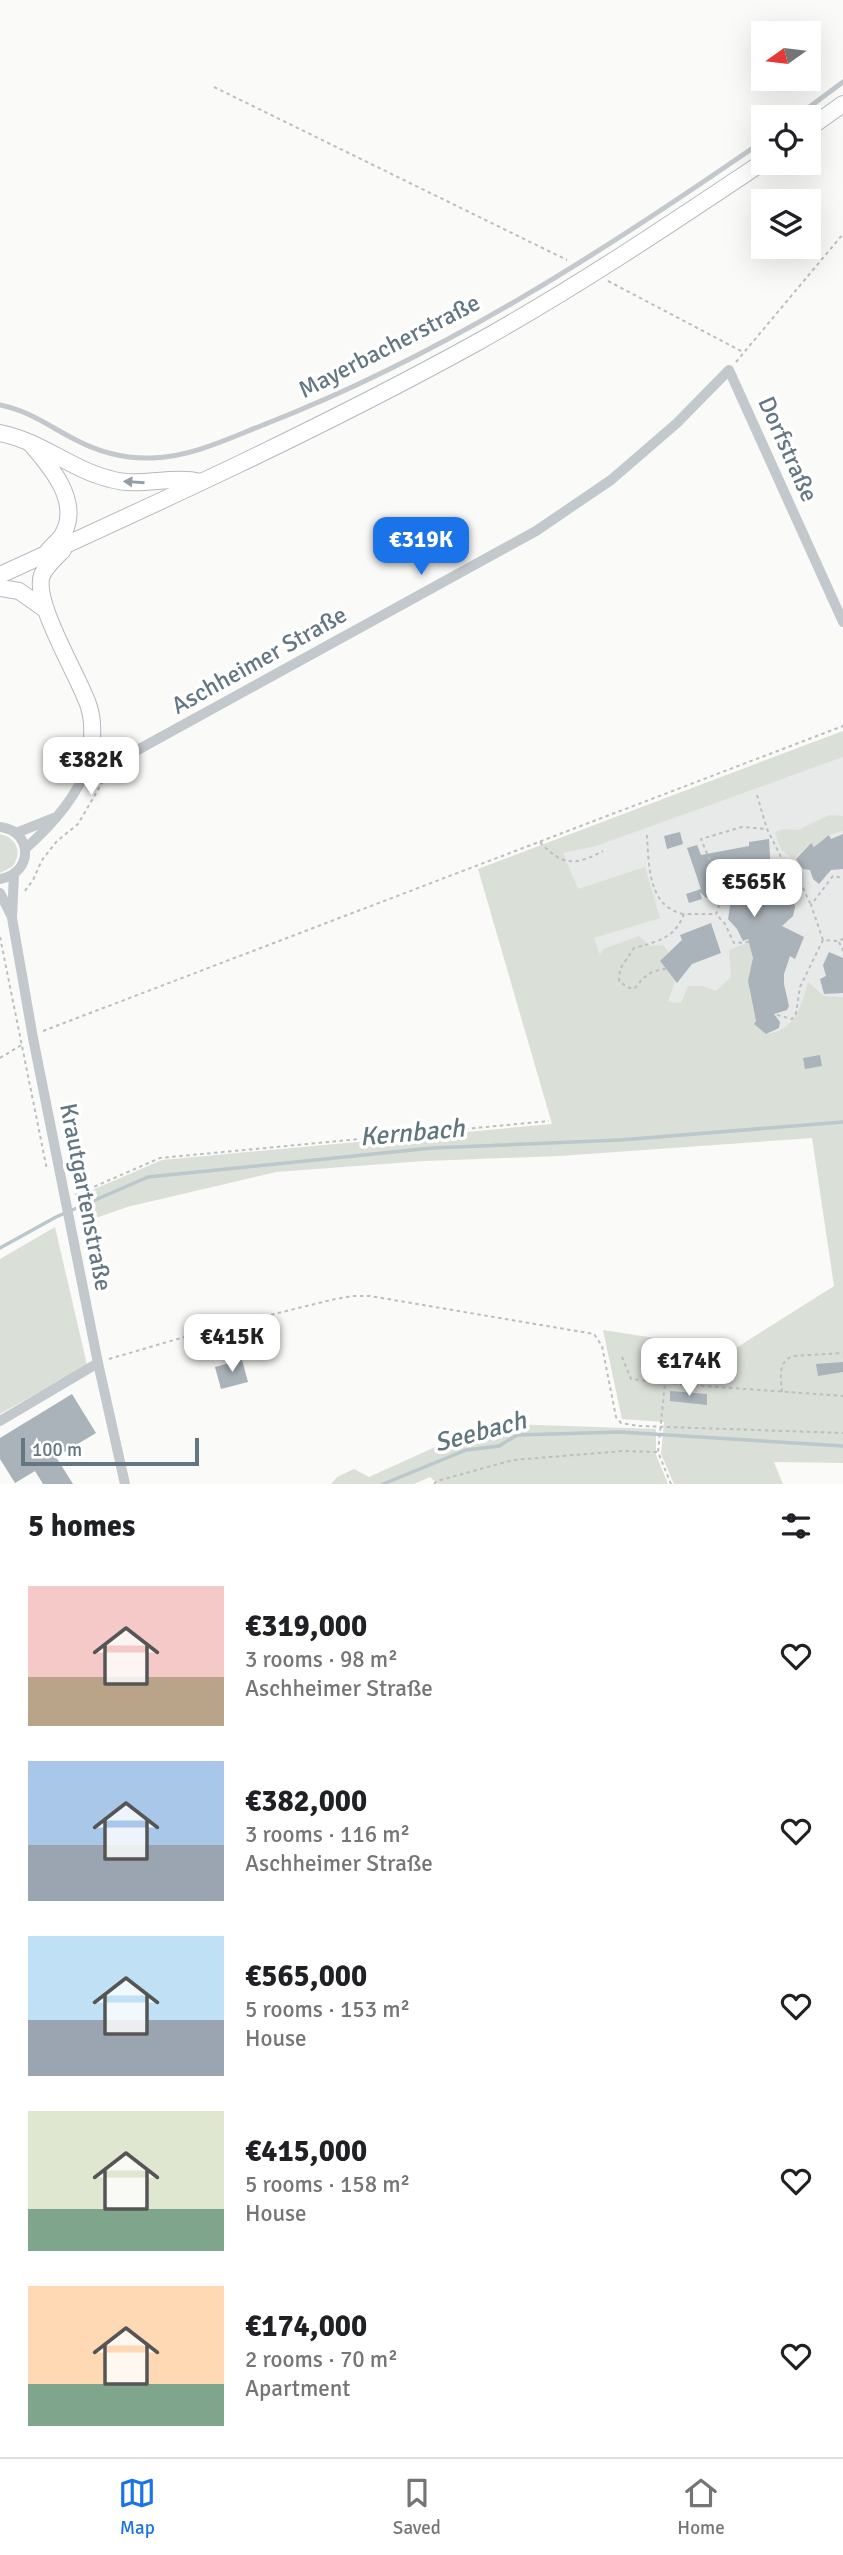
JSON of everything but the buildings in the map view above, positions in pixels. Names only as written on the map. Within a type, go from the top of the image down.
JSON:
[{"type":"main road","points":[[821,120],[843,104]]},
{"type":"main road","points":[[0,575],[201,482],[391,388],[500,330],[587,278],[751,170]]},
{"type":"main road","points":[[0,433],[46,448],[75,466],[111,480],[145,482],[182,478],[201,482]]},
{"type":"main road","points":[[30,442],[57,478],[70,510],[63,533],[44,555]]},
{"type":"main road","points":[[70,543],[42,576],[41,590],[46,610],[89,708],[93,736],[91,756]]},
{"type":"main road","points":[[0,589],[19,591],[46,610]]},
{"type":"street","name":"Dorfstraße","points":[[729,370],[843,622]]},
{"type":"street","name":"Aschheimer Straße","points":[[113,760],[123,758],[536,531],[611,480],[677,424],[729,370]]},
{"type":"street","points":[[25,849],[47,829],[76,792],[86,774],[91,756],[113,760]]},
{"type":"street","points":[[16,833],[54,818]]},
{"type":"street","points":[[0,879],[14,874],[23,863],[25,849],[16,833],[1,825]]},
{"type":"street","name":"Krautgartenstraße","points":[[14,874],[12,918],[33,1038],[69,1225],[125,1484]]},
{"type":"street","name":"Krautgartenstraße","points":[[0,893],[12,918]]},
{"type":"street","points":[[0,1421],[98,1363]]},
{"type":"lane","points":[[812,105],[843,82]]},
{"type":"lane","name":"Mayerbacherstraße","points":[[0,405],[29,413],[74,440],[104,453],[152,458],[184,454],[296,412],[373,379],[578,265],[751,149]]},
{"type":"path","points":[[214,87],[578,265]]},
{"type":"path","points":[[729,370],[843,234]]},
{"type":"path","points":[[603,279],[743,353]]},
{"type":"path","points":[[33,1038],[44,1031],[843,726]]},
{"type":"path","points":[[13,895],[24,891],[57,841],[78,824],[104,783],[113,760]]},
{"type":"path","points":[[757,794],[767,829],[782,859],[797,875],[823,940],[800,987],[796,1013],[792,1019],[777,1015]]},
{"type":"path","points":[[716,914],[720,906],[717,886],[701,839],[743,827],[767,829]]},
{"type":"path","points":[[647,835],[649,862],[660,902],[671,911],[684,914],[716,914],[725,924],[734,943],[749,942]]},
{"type":"path","points":[[539,842],[559,860],[576,862],[603,851]]},
{"type":"path","points":[[826,872],[843,878]]},
{"type":"path","points":[[811,905],[833,876]]},
{"type":"path","points":[[666,969],[647,974],[634,989],[619,981],[620,969],[634,948],[670,936],[681,924],[684,914]]},
{"type":"path","points":[[0,937],[48,1172]]},
{"type":"path","points":[[823,940],[843,939]]},
{"type":"path","points":[[838,941],[843,951]]},
{"type":"path","points":[[0,1058],[20,1045]]},
{"type":"path","points":[[65,1202],[160,1158],[549,1121]]},
{"type":"path","points":[[98,1363],[159,1343],[331,1300],[370,1296],[594,1334],[602,1346],[616,1418],[621,1423],[660,1427],[843,1433]]},
{"type":"path","points":[[782,1392],[781,1369],[787,1358],[843,1353]]},
{"type":"path","points":[[622,1357],[631,1379],[843,1396]]},
{"type":"path","points":[[664,1383],[658,1452],[671,1484]]},
{"type":"path","points":[[434,1484],[513,1460],[623,1451],[658,1452]]},
{"type":"shaded area","points":[[843,731],[843,1107],[625,1118],[478,869]]},
{"type":"shaded area","points":[[843,731],[843,757],[596,846],[563,853],[578,889],[645,867],[660,918],[594,938],[600,955],[603,949],[639,936],[650,946],[663,945],[669,953],[660,962],[675,981],[668,1002],[681,1003],[688,986],[702,986],[716,991],[731,977],[729,950],[749,942],[753,958],[749,989],[754,1013],[766,1034],[776,1032],[790,1023],[799,1008],[808,982],[824,996],[843,997],[843,1463],[774,1462],[783,1484],[674,1484],[661,1454],[664,1422],[622,1419],[603,1330],[733,1350],[834,1286],[812,1138],[276,1172],[127,1207],[82,1223],[76,1197],[162,1160],[552,1124],[478,869]]},
{"type":"shaded area","points":[[829,815],[843,816],[843,831],[829,835],[814,847],[810,843],[794,859],[781,850],[775,832],[784,829],[798,830]]},
{"type":"shaded area","points":[[0,834],[11,839],[18,851],[12,867],[0,873]]},
{"type":"shaded area","points":[[55,1227],[87,1365],[0,1414],[0,1259]]},
{"type":"shaded area","points":[[507,1424],[656,1429],[656,1455],[668,1484],[438,1484],[430,1477],[414,1484],[331,1484],[337,1477],[354,1469],[369,1477],[444,1443]]},
{"type":"waterway","name":"Kernbach","points":[[0,1248],[56,1217],[148,1177],[432,1148],[620,1140],[843,1122]]},
{"type":"waterway","name":"Seebach","points":[[383,1484],[466,1450],[499,1446],[517,1435],[620,1432],[843,1446]]}]
